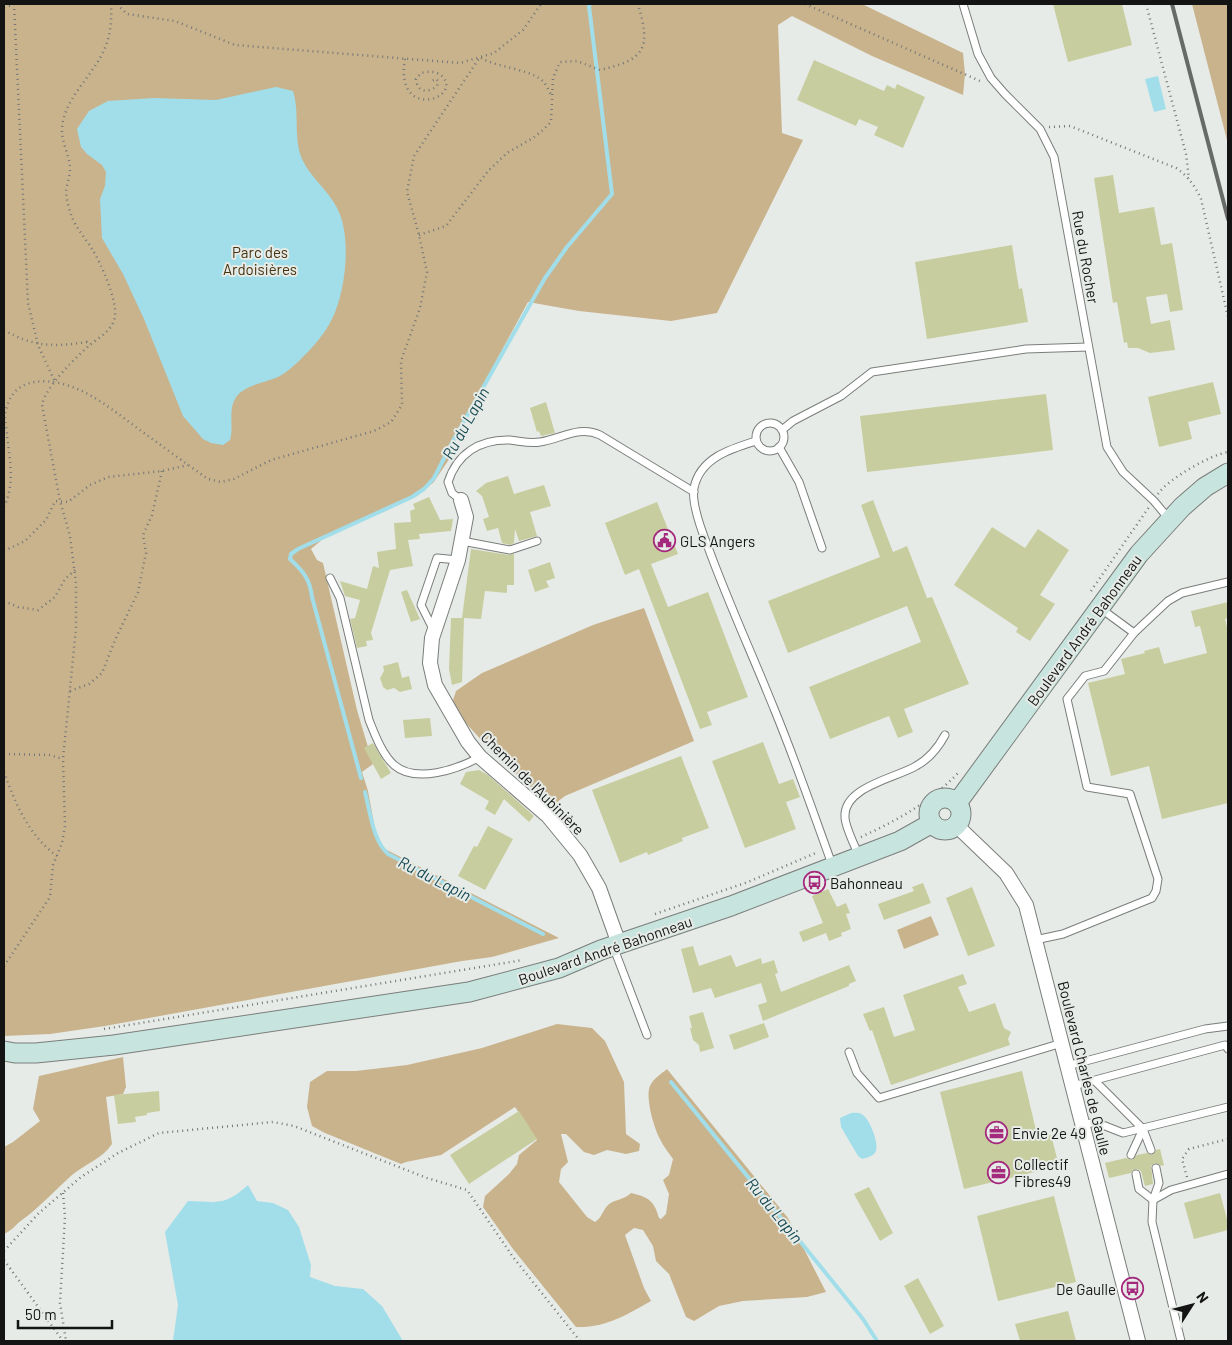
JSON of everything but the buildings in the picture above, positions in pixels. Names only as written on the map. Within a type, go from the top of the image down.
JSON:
[{"type":"street","name":"Boulevard André Bahonneau","points":[[957,803],[1000,746],[1095,600],[1169,519],[1196,494],[1228,473]]},
{"type":"street","name":"Chemin de l'Aubinière","points":[[461,500],[466,517],[462,541],[458,560],[432,638],[430,663],[435,685],[439,695],[468,742],[480,757],[548,816],[574,847],[599,888],[616,945]]},
{"type":"street","points":[[945,798],[957,803],[961,814],[956,826],[945,830],[939,829],[932,823],[929,814],[930,808],[939,799],[945,798]]},
{"type":"street","name":"Boulevard André Bahonneau","points":[[4,1062],[37,1062],[114,1046],[469,992],[559,968],[616,945],[694,919],[833,868],[856,848],[914,834],[932,823]]},
{"type":"street","name":"Boulevard Charles de Gaulle","points":[[956,826],[995,862],[1017,888],[1026,905],[1138,1341]]},
{"type":"street","name":"Boulevard André Bahonneau","points":[[4,1051],[15,1053],[114,1046]]},
{"type":"lane","name":"Rue du Rocher","points":[[963,4],[978,54],[991,78],[1040,128],[1054,158],[1107,447],[1122,472],[1154,501],[1169,519]]},
{"type":"lane","points":[[782,430],[793,421],[842,396],[872,372],[1026,349],[1088,347]]},
{"type":"lane","points":[[768,423],[775,424],[782,430],[784,440],[779,447],[765,450],[758,446],[756,441],[757,433],[764,425],[768,423]]},
{"type":"lane","points":[[461,500],[452,493],[448,482],[459,460],[478,445],[498,440],[535,443],[583,430],[600,435],[694,492]]},
{"type":"lane","points":[[756,441],[716,456],[700,472],[694,492],[697,517],[718,574],[776,713],[833,868]]},
{"type":"lane","points":[[779,447],[799,482],[822,548]]},
{"type":"lane","points":[[462,541],[510,550],[537,541]]},
{"type":"lane","points":[[435,631],[421,605],[437,558],[458,560]]},
{"type":"lane","points":[[330,578],[342,604],[369,720],[391,761],[407,772],[421,774],[451,769],[480,757]]},
{"type":"lane","points":[[1035,940],[1063,934],[1152,898],[1156,891],[1158,879],[1130,794],[1087,788],[1067,699],[1086,676],[1104,671],[1134,633],[1168,601],[1182,593],[1228,582]]},
{"type":"lane","points":[[1095,600],[1134,633]]},
{"type":"lane","points":[[856,848],[844,818],[846,806],[854,795],[860,790],[908,770],[924,761],[932,754],[945,735]]},
{"type":"lane","points":[[616,945],[647,1035]]},
{"type":"lane","points":[[1067,1066],[1205,1029],[1228,1026]]},
{"type":"lane","points":[[850,1052],[857,1073],[879,1098],[1062,1043]]},
{"type":"lane","points":[[1073,1086],[1225,1045],[1228,1049]]},
{"type":"lane","points":[[1094,1081],[1143,1128],[1151,1150]]},
{"type":"lane","points":[[1083,1125],[1095,1122],[1123,1134],[1228,1108]]},
{"type":"lane","points":[[1131,1155],[1143,1128]]},
{"type":"lane","points":[[1156,1168],[1159,1183],[1153,1200],[1152,1222],[1181,1341]]},
{"type":"lane","points":[[1136,1174],[1140,1190],[1153,1200]]},
{"type":"lane","points":[[1153,1200],[1171,1190],[1228,1174]]},
{"type":"path","points":[[4,8],[14,4],[28,303],[38,345],[55,382]]},
{"type":"path","points":[[4,966],[47,904],[52,888],[53,865],[62,843],[65,826],[63,759],[77,613],[75,570],[70,536],[60,501],[42,405],[46,394],[55,382],[90,345],[112,327],[116,316],[115,306],[96,255],[71,214],[66,191],[70,170],[62,132],[64,118],[76,92],[93,69],[106,46],[112,20],[111,4]]},
{"type":"path","points":[[117,4],[127,14],[175,21],[235,44],[460,63],[494,53],[523,30],[541,4]]},
{"type":"path","points":[[419,235],[446,226],[488,171],[507,153],[533,138],[551,122],[553,78],[560,62],[577,61],[599,70],[614,67],[640,54],[644,45],[643,22],[638,4]]},
{"type":"path","points":[[805,4],[980,81],[991,78]]},
{"type":"path","points":[[1146,4],[1186,154],[1189,179]]},
{"type":"path","points":[[480,57],[492,64],[532,74],[545,83],[552,96]]},
{"type":"path","points":[[4,507],[9,496],[11,476],[5,416],[10,400],[16,390],[29,382],[39,380],[55,382],[84,392],[110,408],[208,479],[221,482],[234,479],[271,460],[374,431],[391,422],[402,405],[401,361],[420,308],[427,272],[407,192],[414,156],[480,57]]},
{"type":"path","points":[[405,59],[404,83],[412,95],[429,100],[445,91],[445,80],[438,73],[421,73],[416,80],[418,88],[422,90],[430,90],[438,86],[436,79],[429,82]]},
{"type":"path","points":[[1040,128],[1070,126],[1176,168],[1189,179],[1197,189],[1201,200],[1228,317]]},
{"type":"path","points":[[4,330],[19,339],[38,345],[65,346],[87,342],[90,345]]},
{"type":"path","points":[[4,337],[9,333]]},
{"type":"path","points":[[1095,600],[1162,488],[1220,454],[1228,452]]},
{"type":"path","points":[[4,550],[25,541],[46,520],[55,501],[68,502],[73,500],[90,485],[108,477],[162,471],[188,465]]},
{"type":"path","points":[[69,691],[89,684],[102,673],[115,640],[138,592],[146,553],[144,535],[152,515],[162,471]]},
{"type":"path","points":[[4,602],[18,607],[38,610],[55,597],[65,579],[75,570]]},
{"type":"path","points":[[4,754],[50,755],[63,759]]},
{"type":"path","points":[[856,848],[878,829],[921,806],[962,769]]},
{"type":"path","points":[[4,772],[11,792],[38,840],[56,856]]},
{"type":"path","points":[[648,917],[748,882],[826,849]]},
{"type":"path","points":[[102,1030],[531,959]]},
{"type":"path","points":[[4,1251],[38,1214],[82,1177],[118,1153],[159,1133],[273,1122],[294,1126],[427,1178],[467,1190],[513,1257],[580,1341]]},
{"type":"path","points":[[1190,1185],[1182,1159],[1190,1149],[1228,1139]]},
{"type":"path","points":[[63,1193],[65,1217],[60,1303],[65,1341]]},
{"type":"path","points":[[4,1260],[65,1341]]},
{"type":"green space","name":"Parc des Ardoisières","points":[[4,4],[862,4],[963,53],[965,74],[963,95],[872,56],[792,16],[778,25],[782,133],[803,140],[717,313],[671,321],[579,311],[528,302],[453,441],[454,445],[450,458],[433,483],[418,493],[323,539],[311,549],[317,560],[323,563],[357,710],[373,764],[362,772],[368,791],[377,840],[383,848],[559,938],[492,957],[105,1026],[50,1034],[4,1036]]},
{"type":"green space","points":[[1192,4],[1228,4],[1228,144]]},
{"type":"green space","points":[[644,608],[694,741],[565,796],[552,806],[497,757],[462,719],[455,709],[453,700],[456,691],[482,673],[593,625]]},
{"type":"green space","points":[[931,916],[939,935],[904,949],[897,930]]},
{"type":"green space","points":[[557,1024],[592,1028],[605,1041],[624,1082],[626,1134],[640,1144],[639,1151],[626,1154],[607,1150],[594,1155],[584,1152],[566,1134],[561,1134],[568,1162],[561,1169],[559,1182],[587,1217],[595,1222],[608,1205],[631,1193],[650,1200],[659,1218],[661,1219],[666,1214],[669,1194],[663,1180],[669,1175],[673,1159],[663,1144],[653,1120],[649,1091],[651,1083],[667,1069],[788,1218],[826,1292],[807,1297],[743,1301],[719,1306],[694,1321],[686,1317],[669,1274],[656,1261],[653,1246],[643,1230],[634,1228],[625,1235],[644,1288],[651,1301],[624,1316],[606,1323],[576,1327],[513,1249],[483,1207],[485,1196],[509,1174],[517,1164],[519,1155],[537,1140],[515,1107],[441,1155],[401,1164],[312,1126],[307,1107],[310,1082],[327,1071],[356,1071],[407,1065],[482,1048]]},
{"type":"green space","points":[[123,1057],[126,1087],[123,1094],[106,1097],[112,1144],[103,1154],[72,1175],[4,1234],[4,1147],[40,1121],[33,1109],[39,1076]]},
{"type":"water","points":[[1158,76],[1166,109],[1154,112],[1145,79]]},
{"type":"water","points":[[276,87],[293,91],[299,151],[302,159],[305,166],[333,201],[342,220],[346,248],[344,279],[337,307],[329,325],[322,336],[299,361],[281,375],[248,387],[238,394],[232,408],[230,440],[223,445],[211,443],[203,439],[183,416],[144,319],[123,274],[102,238],[100,199],[105,186],[106,172],[102,165],[81,147],[77,129],[89,111],[108,101],[154,98],[216,100]]},
{"type":"water","points":[[851,1113],[858,1113],[866,1118],[873,1132],[877,1147],[874,1154],[862,1159],[858,1156],[841,1127],[840,1118]]},
{"type":"water","points":[[248,1185],[257,1201],[273,1203],[288,1210],[299,1227],[311,1265],[310,1277],[335,1286],[363,1289],[382,1306],[403,1341],[173,1341],[178,1305],[165,1232],[188,1201],[227,1200]]},
{"type":"waterway","name":"Ru du Lapin","points":[[361,778],[310,585],[302,572],[290,559],[291,554],[298,549],[412,497],[424,489],[434,478],[545,278],[567,247],[612,194],[590,4]]},
{"type":"waterway","name":"Ru du Lapin","points":[[365,792],[375,834],[388,854],[543,934]]},
{"type":"waterway","name":"Ru du Lapin","points":[[671,1082],[863,1319],[877,1341]]},
{"type":"railway","points":[[1172,4],[1228,219]]},
{"type":"place","name":"GLS Angers","points":[[664,541]]},
{"type":"place","name":"Bahonneau","points":[[814,883]]},
{"type":"place","name":"Envie 2e 49","points":[[996,1133]]},
{"type":"place","name":"Collectif Fibres49","points":[[998,1173]]},
{"type":"place","name":"De Gaulle","points":[[1132,1289]]}]
